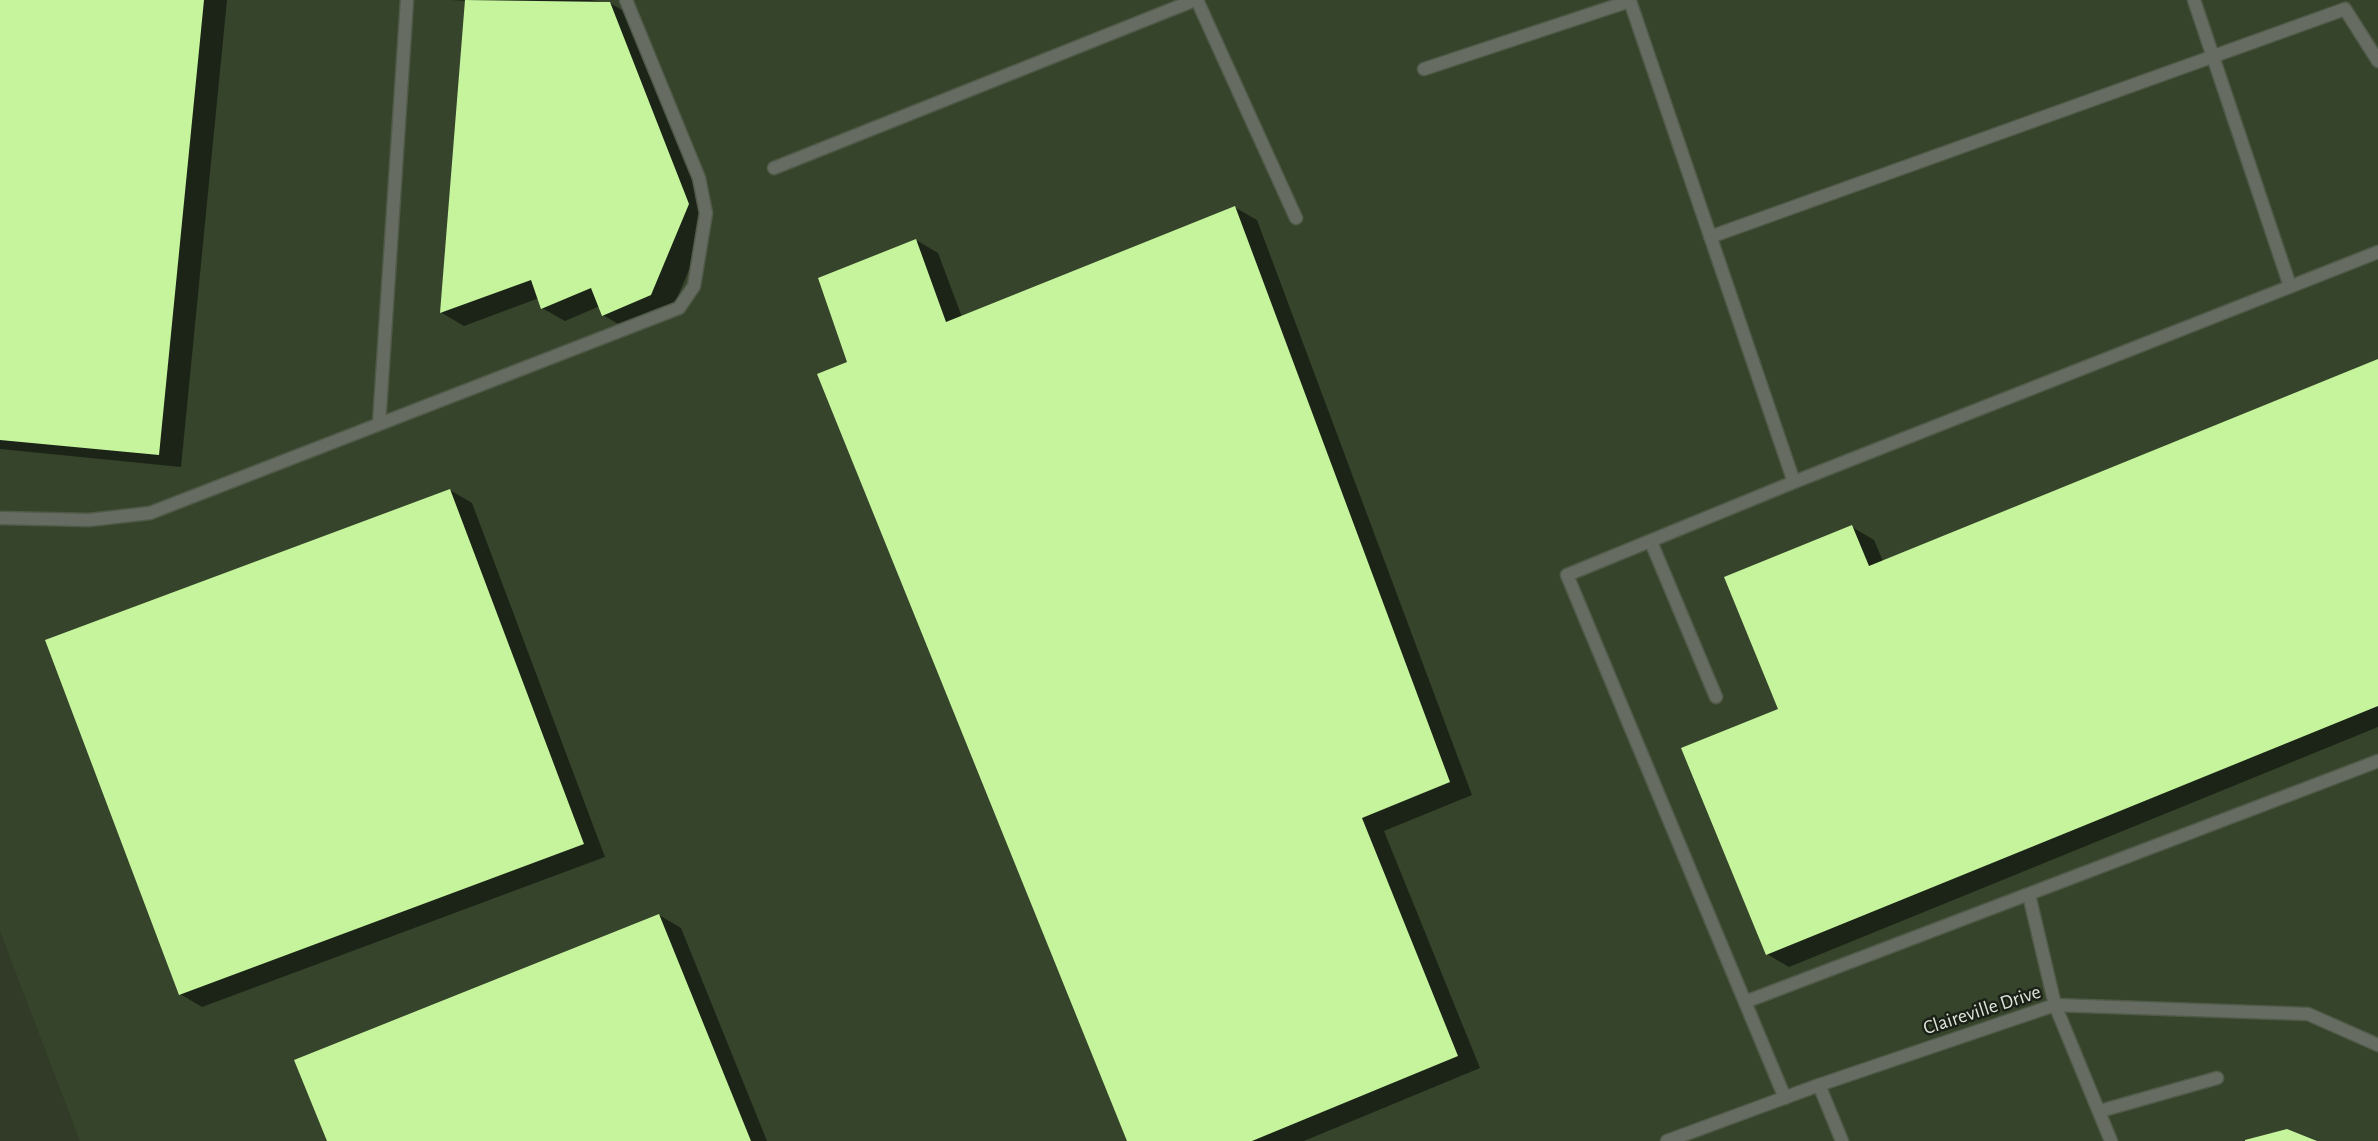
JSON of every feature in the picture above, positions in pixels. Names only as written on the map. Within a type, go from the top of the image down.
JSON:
[{"type":"street","points":[[379,424],[408,0]]},
{"type":"street","points":[[0,518],[89,520],[150,513],[679,308],[694,286],[706,212],[698,178],[626,0]]},
{"type":"street","points":[[774,168],[1196,0],[1296,218]]},
{"type":"street","points":[[2194,0],[2290,286]]},
{"type":"street","points":[[1424,69],[1630,2],[1794,482]]},
{"type":"street","points":[[1710,237],[2214,57],[2345,8],[2378,61]]},
{"type":"street","points":[[1785,1098],[1567,575],[1794,482],[2378,252]]},
{"type":"street","points":[[1651,542],[1716,697]]},
{"type":"street","points":[[1745,1002],[2378,761]]},
{"type":"street","points":[[2029,895],[2055,1006],[2111,1141]]},
{"type":"street","name":"Claireville Drive","points":[[1667,1141],[1819,1085],[2055,1006],[2308,1014],[2378,1045]]},
{"type":"street","points":[[2100,1111],[2216,1078]]},
{"type":"street","points":[[1819,1085],[1842,1141]]},
{"type":"shaded area","points":[[0,0],[2378,0],[2378,1141],[80,1141],[0,931]]},
{"type":"building","points":[[0,0],[204,0],[159,455],[0,440]]},
{"type":"building","points":[[465,0],[610,2],[689,204],[651,295],[602,316],[591,288],[541,309],[531,280],[440,313]]},
{"type":"building","points":[[1235,206],[1450,782],[1362,818],[1458,1056],[1252,1141],[1127,1141],[817,374],[847,362],[818,278],[916,239],[946,322]]},
{"type":"building","points":[[2378,359],[2378,706],[1766,955],[1681,748],[1778,709],[1724,577],[1852,525],[1869,566]]},
{"type":"building","points":[[450,489],[584,844],[179,995],[45,640]]},
{"type":"building","points":[[659,914],[751,1141],[327,1141],[294,1060]]},
{"type":"building","points":[[2287,1129],[2317,1141],[2245,1141],[2245,1140]]}]
